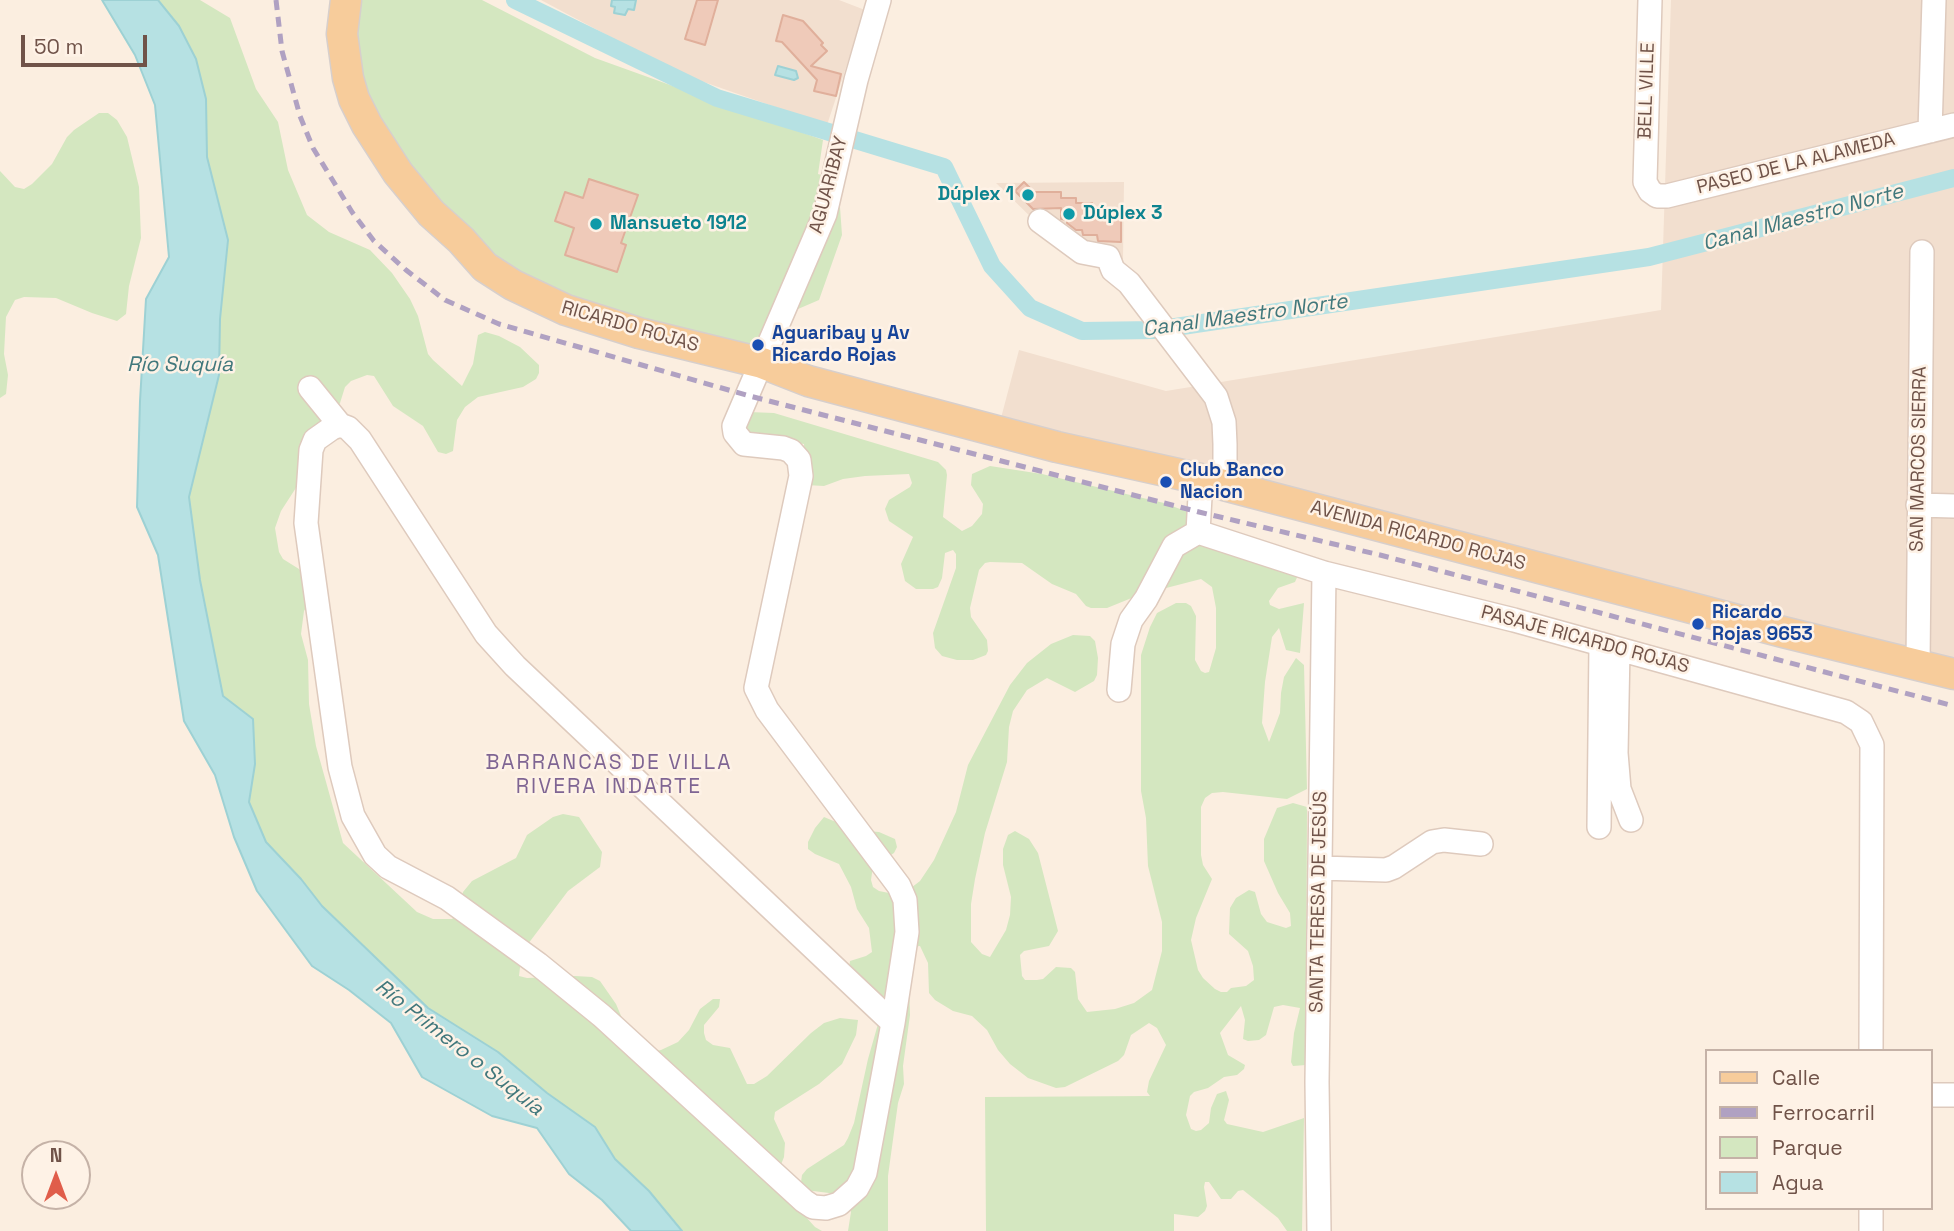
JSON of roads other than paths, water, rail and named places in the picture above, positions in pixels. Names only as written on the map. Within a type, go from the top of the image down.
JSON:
[{"type":"main road","name":"RICARDO ROJAS","points":[[346,0],[343,54],[355,99],[368,125],[380,147],[414,193],[485,268],[543,300],[591,319],[762,363]]},
{"type":"main road","name":"AVENIDA RICARDO ROJAS","points":[[762,363],[808,381],[1057,447],[1211,482],[1954,674]]},
{"type":"street","name":"BELL VILLE","points":[[1645,182],[1650,0]]},
{"type":"street","points":[[1930,131],[1934,0]]},
{"type":"street","name":"AGUARIBAY","points":[[876,1],[825,214],[736,418],[735,433],[744,444],[791,451],[799,460],[801,476],[756,688],[767,710],[899,886],[905,900],[907,932],[892,1023]]},
{"type":"street","name":"PASEO DE LA ALAMEDA","points":[[1645,182],[1657,196],[1667,196],[1954,125]]},
{"type":"street","points":[[1040,221],[1083,252],[1118,257],[1127,264],[1132,272],[1129,284],[1216,397],[1224,422],[1225,463],[1211,482],[1198,532],[1174,546],[1146,599],[1131,620],[1123,644],[1119,690]]},
{"type":"street","name":"SAN MARCOS SIERRA","points":[[1918,666],[1922,252]]},
{"type":"street","points":[[310,388],[340,425],[348,428],[360,440],[486,634],[515,666],[892,1023],[865,1173],[857,1188],[839,1205],[813,1207],[804,1201],[602,1016],[538,964],[447,898],[398,873],[375,855],[353,816],[340,766],[306,523],[311,450],[315,440],[340,425]]},
{"type":"street","points":[[1919,505],[1954,506]]},
{"type":"street","name":"PASAJE RICARDO ROJAS","points":[[1198,532],[1324,573],[1846,712],[1861,722],[1872,745],[1871,1049]]},
{"type":"street","name":"SANTA TERESA DE JESÚS","points":[[1319,1231],[1317,1082],[1324,573]]},
{"type":"street","points":[[1610,647],[1619,789],[1631,820]]},
{"type":"street","points":[[1599,828],[1610,647]]},
{"type":"street","points":[[1320,868],[1386,870],[1432,842],[1444,840],[1481,844]]},
{"type":"street","points":[[1933,1095],[1954,1095]]},
{"type":"street","points":[[1871,1210],[1871,1231]]},
{"type":"water","name":"Río Suquía","points":[[102,0],[158,0],[179,26],[196,59],[206,99],[207,157],[228,240],[220,319],[219,375],[189,497],[200,580],[223,696],[253,719],[255,764],[249,802],[266,842],[322,906],[428,1008],[498,1052],[547,1093],[595,1127],[615,1159],[649,1191],[682,1231],[631,1231],[602,1200],[569,1174],[537,1128],[492,1116],[422,1077],[391,1023],[349,990],[312,966],[257,891],[234,837],[215,775],[184,721],[158,555],[137,507],[146,299],[169,257],[155,105],[135,55]]},
{"type":"water","points":[[612,0],[636,0],[634,10],[628,9],[625,15],[614,13]]},
{"type":"water","points":[[778,66],[796,71],[798,78],[794,80],[775,75]]},
{"type":"waterway","name":"Canal Maestro Norte","points":[[515,0],[717,98],[944,167],[992,266],[1030,308],[1082,331],[1155,330],[1649,257],[1954,178]]},
{"type":"railway","points":[[276,0],[282,51],[300,116],[313,148],[352,212],[374,241],[445,300],[499,324],[746,395],[1199,512],[1380,555],[1954,706]]},
{"type":"place","name":"Dúplex 1","points":[[1028,195]]},
{"type":"place","name":"Dúplex 3","points":[[1069,214]]},
{"type":"place","name":"Mansueto 1912","points":[[596,224]]},
{"type":"place","name":"Aguaribay y Av Ricardo Rojas","points":[[758,345]]},
{"type":"place","name":"Club Banco Nacion","points":[[1166,482]]},
{"type":"place","name":"Ricardo Rojas 9653","points":[[1698,624]]},
{"type":"district","name":"BARRANCAS DE VILLA RIVERA INDARTE","points":[[609,775]]},
{"type":"water label","name":"Río Primero o Suquía","points":[[459,1048]]}]
